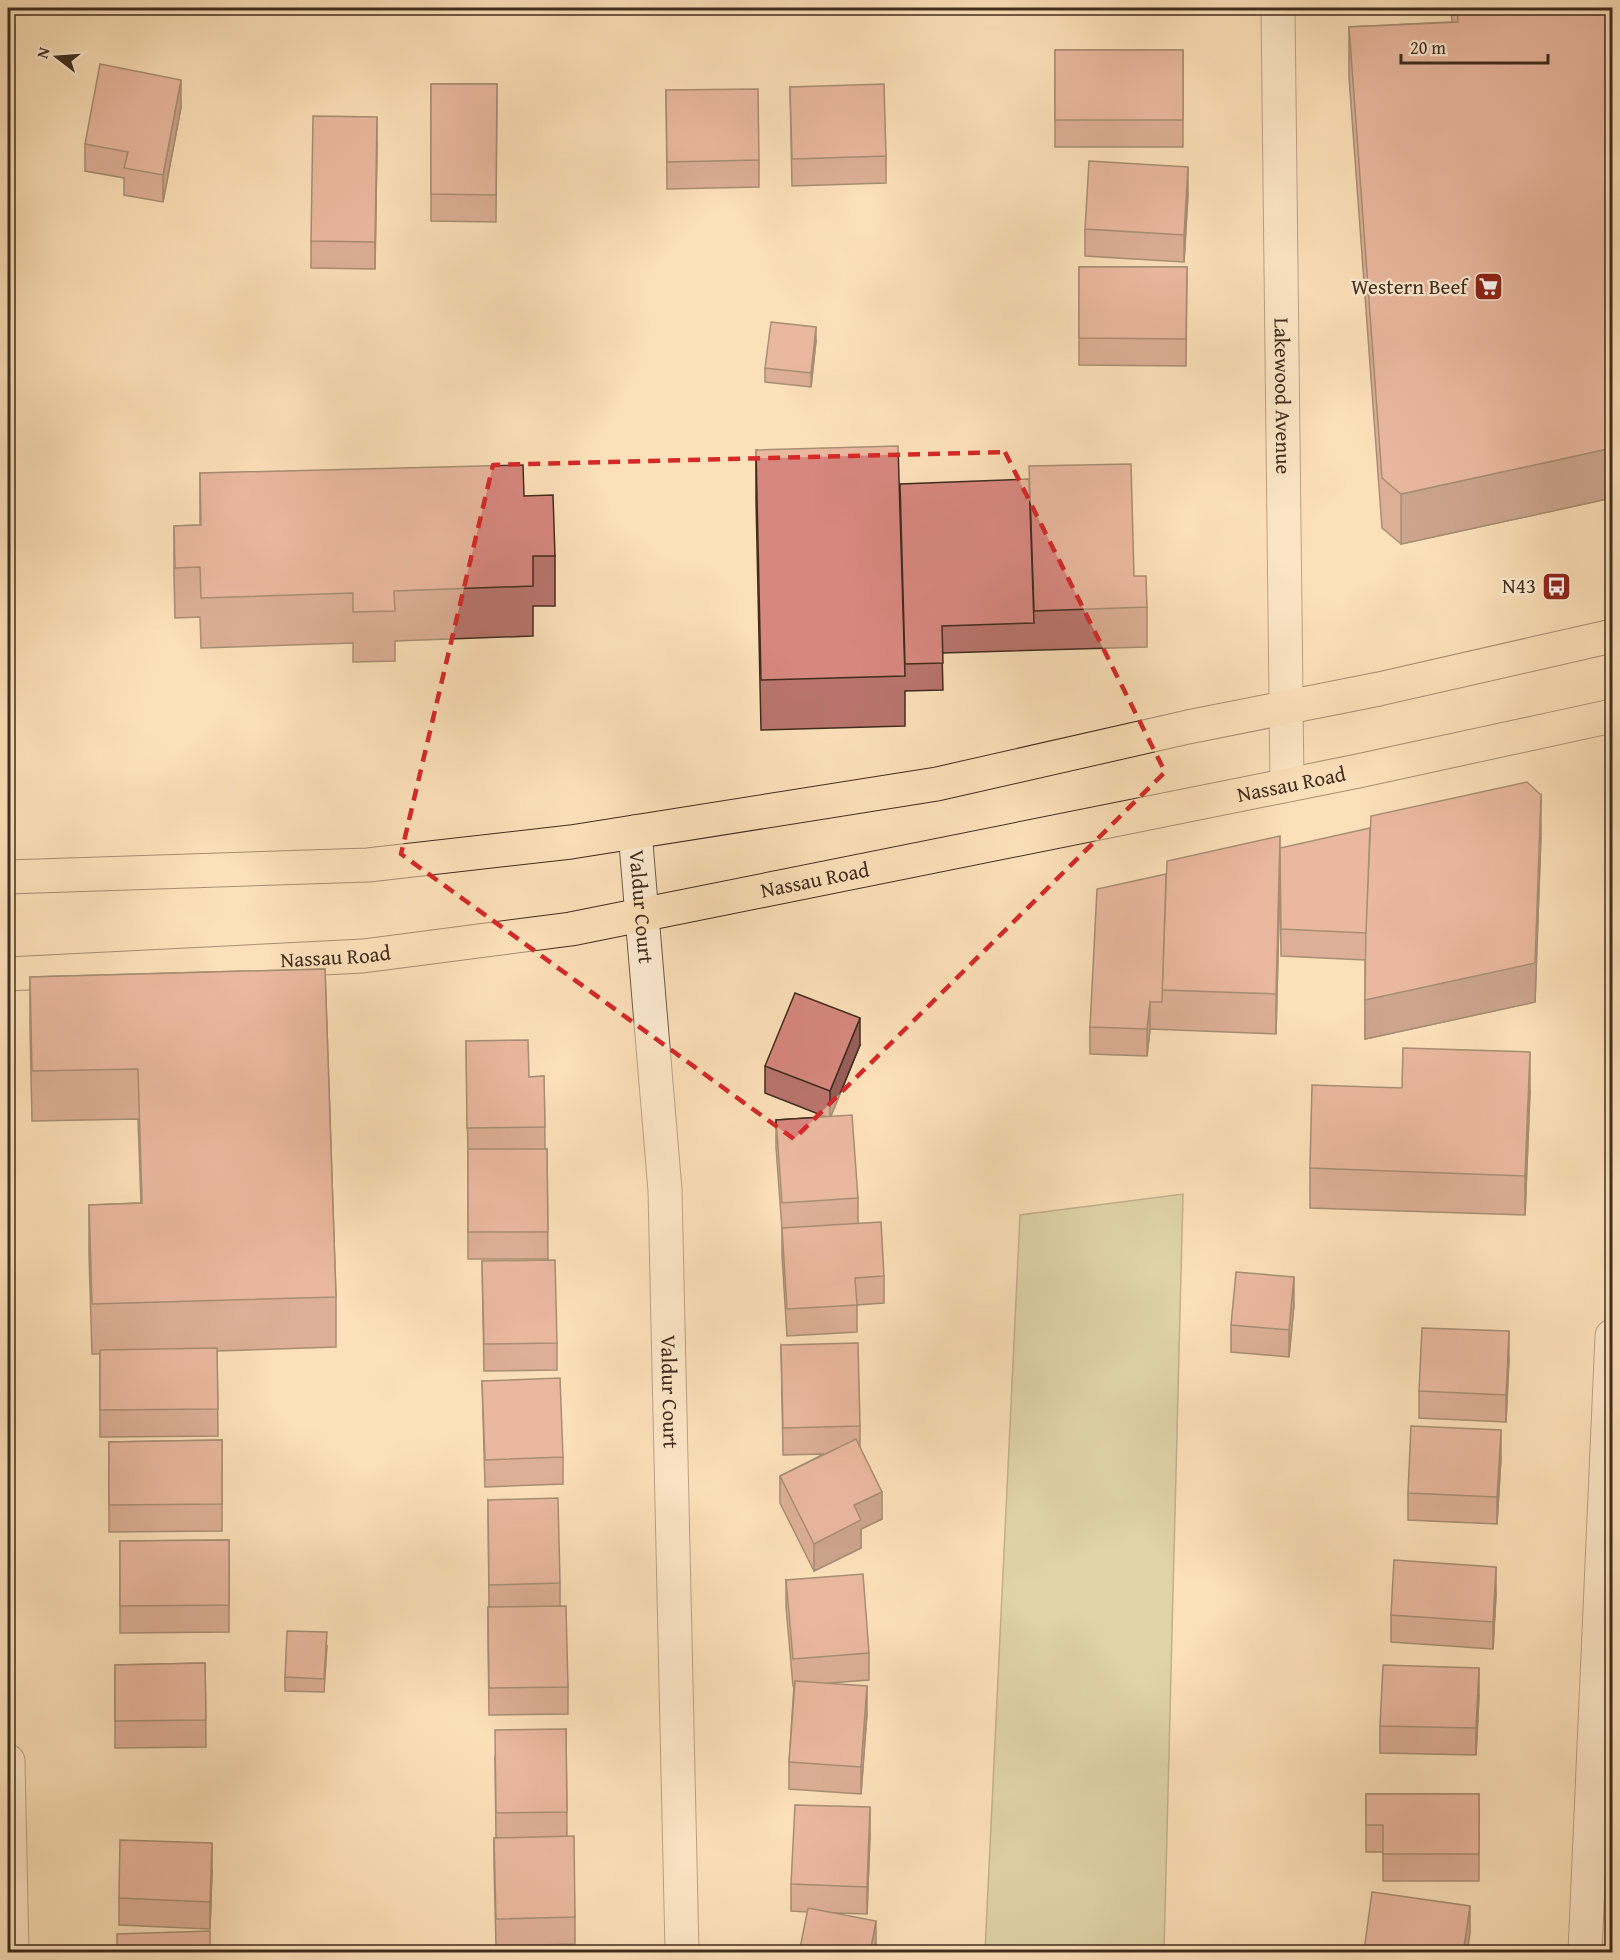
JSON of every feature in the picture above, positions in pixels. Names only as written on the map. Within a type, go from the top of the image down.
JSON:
[{"type":"main road","points":[[8,877],[368,865],[571,842],[937,784],[1188,727],[1379,689],[1612,636]]},
{"type":"main road","name":"Nassau Road","points":[[8,974],[363,956],[572,929],[1287,785],[1612,716]]},
{"type":"street","name":"Lakewood Avenue","points":[[1278,8],[1287,785]]},
{"type":"street","name":"Valdur Court","points":[[635,832],[665,1190],[682,1953]]},
{"type":"street","points":[[1585,1953],[1611,1401],[1612,1336]]},
{"type":"street","points":[[8,1761],[12,1953]]},
{"type":"highlighted area","points":[[1005,452],[1165,772],[794,1139],[401,854],[493,465]]},
{"type":"green space","points":[[1183,1194],[1164,1952],[985,1952],[1020,1215]]},
{"type":"building","name":"Western Beef","points":[[1457,8],[1612,8],[1612,448],[1401,494],[1382,478],[1349,27],[1458,22]]},
{"type":"building","points":[[1055,50],[1183,50],[1183,120],[1055,120]]},
{"type":"building","points":[[100,64],[181,80],[163,175],[124,168],[128,152],[85,144]]},
{"type":"building","points":[[431,84],[497,84],[496,195],[431,194]]},
{"type":"building","points":[[884,84],[886,156],[792,159],[790,87]]},
{"type":"building","points":[[758,89],[759,160],[667,162],[666,90]]},
{"type":"building","points":[[313,116],[377,117],[375,242],[311,241]]},
{"type":"building","points":[[1089,161],[1188,167],[1184,235],[1085,229]]},
{"type":"building","points":[[1079,267],[1187,267],[1186,339],[1079,338]]},
{"type":"building","points":[[771,322],[816,327],[811,373],[765,368]]},
{"type":"building","points":[[898,446],[905,676],[761,680],[756,450]]},
{"type":"building","points":[[1131,464],[1134,576],[1146,576],[1147,607],[1034,611],[1029,466]]},
{"type":"building","points":[[523,465],[524,496],[553,495],[555,556],[533,556],[533,586],[394,591],[395,611],[353,612],[353,593],[201,598],[200,567],[175,568],[174,526],[201,525],[200,473]]},
{"type":"building","points":[[1029,479],[1034,623],[942,626],[943,663],[905,664],[900,484]]},
{"type":"building","points":[[1527,782],[1541,795],[1535,963],[1365,1000],[1371,816]]},
{"type":"building","points":[[1370,828],[1366,933],[1281,929],[1280,848]]},
{"type":"building","points":[[1280,836],[1276,994],[1162,990],[1167,861]]},
{"type":"building","points":[[1166,874],[1162,1002],[1150,1002],[1147,1029],[1090,1027],[1097,889]]},
{"type":"building","points":[[325,969],[336,1297],[92,1304],[89,1205],[142,1203],[138,1069],[32,1071],[30,977]]},
{"type":"building","points":[[795,993],[860,1018],[830,1091],[765,1066]]},
{"type":"building","points":[[528,1040],[529,1077],[544,1076],[545,1127],[467,1128],[466,1041]]},
{"type":"building","points":[[1403,1048],[1530,1052],[1525,1176],[1310,1168],[1312,1085],[1402,1088]]},
{"type":"building","points":[[852,1115],[858,1198],[782,1203],[776,1120]]},
{"type":"building","points":[[468,1149],[547,1149],[548,1232],[468,1232]]},
{"type":"building","points":[[881,1222],[884,1276],[855,1278],[857,1305],[787,1309],[782,1228]]},
{"type":"building","points":[[555,1260],[557,1343],[484,1344],[482,1261]]},
{"type":"building","points":[[1236,1272],[1294,1277],[1289,1330],[1231,1325]]},
{"type":"building","points":[[1422,1328],[1509,1331],[1506,1395],[1419,1391]]},
{"type":"building","points":[[858,1343],[860,1426],[783,1428],[781,1345]]},
{"type":"building","points":[[217,1348],[218,1409],[100,1410],[100,1350]]},
{"type":"building","points":[[560,1378],[563,1457],[485,1460],[482,1381]]},
{"type":"building","points":[[1411,1426],[1501,1430],[1497,1497],[1408,1493]]},
{"type":"building","points":[[856,1439],[882,1492],[854,1505],[861,1520],[814,1544],[780,1476]]},
{"type":"building","points":[[222,1440],[222,1504],[109,1505],[109,1442]]},
{"type":"building","points":[[558,1498],[560,1583],[489,1585],[488,1500]]},
{"type":"building","points":[[229,1540],[229,1605],[120,1606],[120,1541]]},
{"type":"building","points":[[1394,1560],[1496,1567],[1493,1622],[1391,1615]]},
{"type":"building","points":[[863,1574],[869,1653],[793,1659],[786,1580]]},
{"type":"building","points":[[566,1606],[568,1687],[489,1688],[488,1607]]},
{"type":"building","points":[[287,1631],[327,1632],[324,1679],[285,1677]]},
{"type":"building","points":[[205,1663],[206,1720],[115,1721],[115,1665]]},
{"type":"building","points":[[1383,1665],[1479,1668],[1476,1728],[1380,1726]]},
{"type":"building","points":[[795,1681],[867,1686],[861,1767],[789,1762]]},
{"type":"building","points":[[566,1729],[567,1812],[496,1813],[495,1730]]},
{"type":"building","points":[[1366,1794],[1479,1794],[1479,1854],[1383,1854],[1383,1825],[1366,1825]]},
{"type":"building","points":[[795,1805],[870,1807],[867,1887],[791,1884]]},
{"type":"building","points":[[574,1836],[575,1917],[496,1919],[494,1838]]},
{"type":"building","points":[[120,1840],[212,1843],[210,1902],[119,1898]]},
{"type":"building","points":[[1372,1892],[1470,1906],[1463,1953],[1364,1951]]},
{"type":"building","points":[[808,1908],[876,1921],[870,1953],[799,1953]]},
{"type":"building","points":[[210,1931],[210,1953],[117,1953],[117,1934]]},
{"type":"place","name":"Western Beef","points":[[1488,287]]},
{"type":"place","name":"N43","points":[[1557,586]]}]
